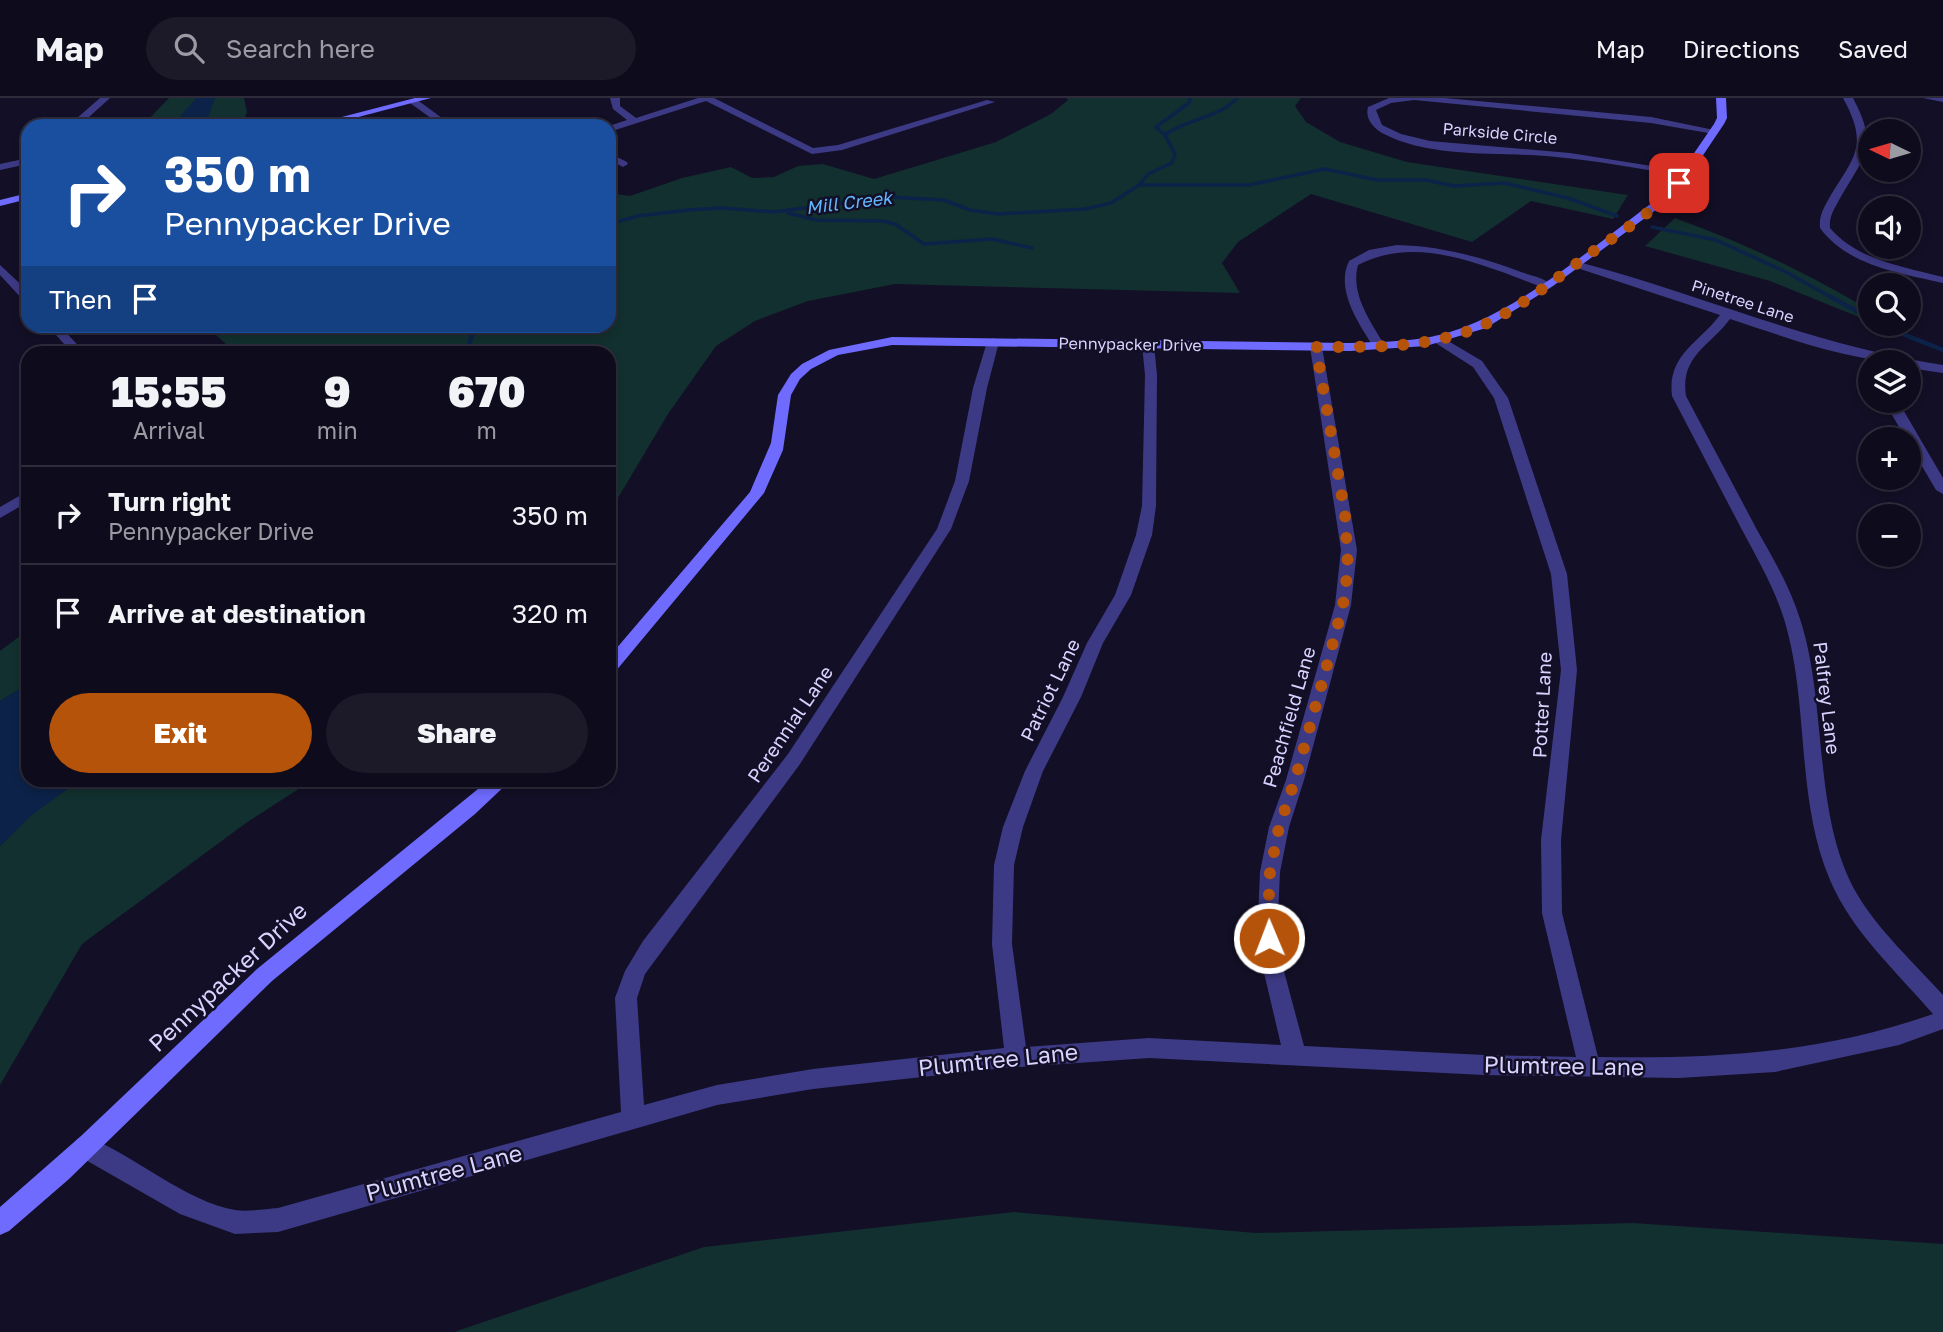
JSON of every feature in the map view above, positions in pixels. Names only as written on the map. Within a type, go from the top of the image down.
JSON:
[{"type":"street","points":[[81,119],[106,98]]},
{"type":"street","points":[[340,119],[426,98]]},
{"type":"street","points":[[615,98],[615,107],[633,120]]},
{"type":"street","points":[[616,126],[707,98],[817,152],[839,148],[989,102]]},
{"type":"street","name":"Parkside Circle","points":[[1685,174],[1570,155],[1429,143],[1399,136],[1376,126],[1371,118],[1371,109],[1389,101],[1415,98],[1651,120],[1714,131]]},
{"type":"street","name":"Pennypacker Drive","points":[[616,660],[757,494],[777,444],[783,400],[788,387],[798,375],[828,355],[870,343],[915,340],[1316,347],[1378,346],[1438,339],[1497,318],[1664,199],[1685,174],[1722,118],[1721,98]]},
{"type":"street","points":[[1848,98],[1863,125],[1863,144],[1853,168],[1825,215],[1825,228],[1836,242],[1860,254],[1907,271],[1943,280]]},
{"type":"street","points":[[1928,98],[1943,99]]},
{"type":"street","points":[[413,101],[437,119]]},
{"type":"street","points":[[616,160],[623,164]]},
{"type":"street","points":[[0,167],[21,162]]},
{"type":"street","points":[[0,203],[21,198]]},
{"type":"street","points":[[1378,346],[1353,294],[1349,277],[1353,263],[1372,253],[1400,248],[1441,252],[1546,285]]},
{"type":"street","name":"Pinetree Lane","points":[[1575,264],[1726,315],[1858,353]]},
{"type":"street","points":[[0,268],[21,290]]},
{"type":"street","name":"Palfrey Lane","points":[[1726,315],[1712,333],[1690,350],[1679,365],[1676,385],[1679,396],[1777,581],[1791,615],[1803,655],[1809,697],[1813,764],[1826,834],[1839,878],[1866,923],[1943,1010]]},
{"type":"street","points":[[60,333],[73,346]]},
{"type":"street","name":"Potter Lane","points":[[1438,339],[1478,364],[1501,398],[1559,574],[1569,670],[1551,839],[1552,913],[1569,994],[1589,1065]]},
{"type":"street","name":"Perennial Lane","points":[[633,1119],[626,998],[635,971],[650,947],[794,759],[944,529],[962,481],[980,388],[993,342]]},
{"type":"street","name":"Patriot Lane","points":[[1016,1057],[1002,944],[1004,865],[1013,827],[1034,771],[1072,697],[1095,643],[1123,595],[1144,535],[1149,506],[1151,367],[1148,345]]},
{"type":"street","name":"Peachfield Lane","points":[[1295,1056],[1271,960],[1268,916],[1270,872],[1279,827],[1295,780],[1343,605],[1349,550],[1316,347]]},
{"type":"street","points":[[1921,366],[1943,369]]},
{"type":"street","points":[[1898,413],[1943,490]]},
{"type":"street","points":[[0,513],[21,500]]},
{"type":"street","name":"Pennypacker Drive","points":[[0,1223],[85,1147],[233,1003],[340,911],[493,787]]},
{"type":"street","name":"Plumtree Lane","points":[[85,1147],[180,1202],[235,1222],[278,1220],[717,1095],[760,1087],[1016,1057],[1149,1048],[1484,1065],[1679,1068],[1775,1062],[1899,1036],[1943,1020]]},
{"type":"green space","points":[[169,98],[244,98],[247,112],[244,119],[149,119]]},
{"type":"green space","points":[[1066,98],[1301,98],[1295,106],[1306,122],[1340,142],[1407,162],[1628,195],[1613,219],[1531,201],[1472,242],[1311,194],[1238,242],[1222,263],[1240,293],[895,284],[808,301],[755,321],[716,346],[668,414],[616,501],[616,346],[228,346],[214,333],[616,333],[616,194],[630,196],[682,178],[731,167],[752,178],[774,177],[798,166],[823,164],[874,179],[996,142],[1051,114],[1068,100]]},
{"type":"green space","points":[[1675,218],[1727,238],[1822,283],[1858,304],[1858,317],[1770,281],[1645,246]]},
{"type":"green space","points":[[21,635],[21,688],[0,701],[0,651]]},
{"type":"green space","points":[[70,787],[302,787],[246,823],[82,944],[0,1085],[0,846],[31,815]]},
{"type":"green space","points":[[1014,1212],[1256,1233],[1633,1223],[1943,1244],[1943,1332],[454,1332],[704,1247]]},
{"type":"water","points":[[196,98],[215,98],[208,119],[178,119]]},
{"type":"water","points":[[21,688],[21,787],[70,787],[32,815],[0,846],[0,701]]},
{"type":"waterway","points":[[1165,135],[1156,127],[1189,103],[1190,98]]},
{"type":"waterway","name":"Mill Creek","points":[[1165,135],[1221,110],[1237,98]]},
{"type":"waterway","name":"Mill Creek","points":[[1139,185],[1148,174],[1172,163],[1175,154],[1165,135]]},
{"type":"waterway","points":[[1139,185],[1249,185],[1325,169],[1377,180],[1426,180],[1454,186],[1504,183],[1568,198],[1617,216]]},
{"type":"waterway","name":"Mill Creek","points":[[616,222],[638,216],[688,210],[722,208],[774,212],[889,197],[944,200],[970,210],[998,214],[1085,209],[1111,203],[1139,185]]},
{"type":"waterway","points":[[788,213],[816,220],[883,221],[895,224],[924,244],[992,239],[1032,248]]},
{"type":"waterway","points":[[1652,227],[1716,240],[1788,273],[1834,299]]},
{"type":"waterway","points":[[1831,297],[1858,312]]},
{"type":"waterway","name":"Mill Creek","points":[[469,346],[473,333]]},
{"type":"waterway","points":[[1907,336],[1943,350]]},
{"type":"route","points":[[1269,938],[1270,872],[1279,827],[1295,780],[1343,605],[1348,568],[1345,514],[1316,347],[1402,346],[1447,337],[1482,325],[1511,310],[1573,267],[1664,199],[1679,183]]}]
